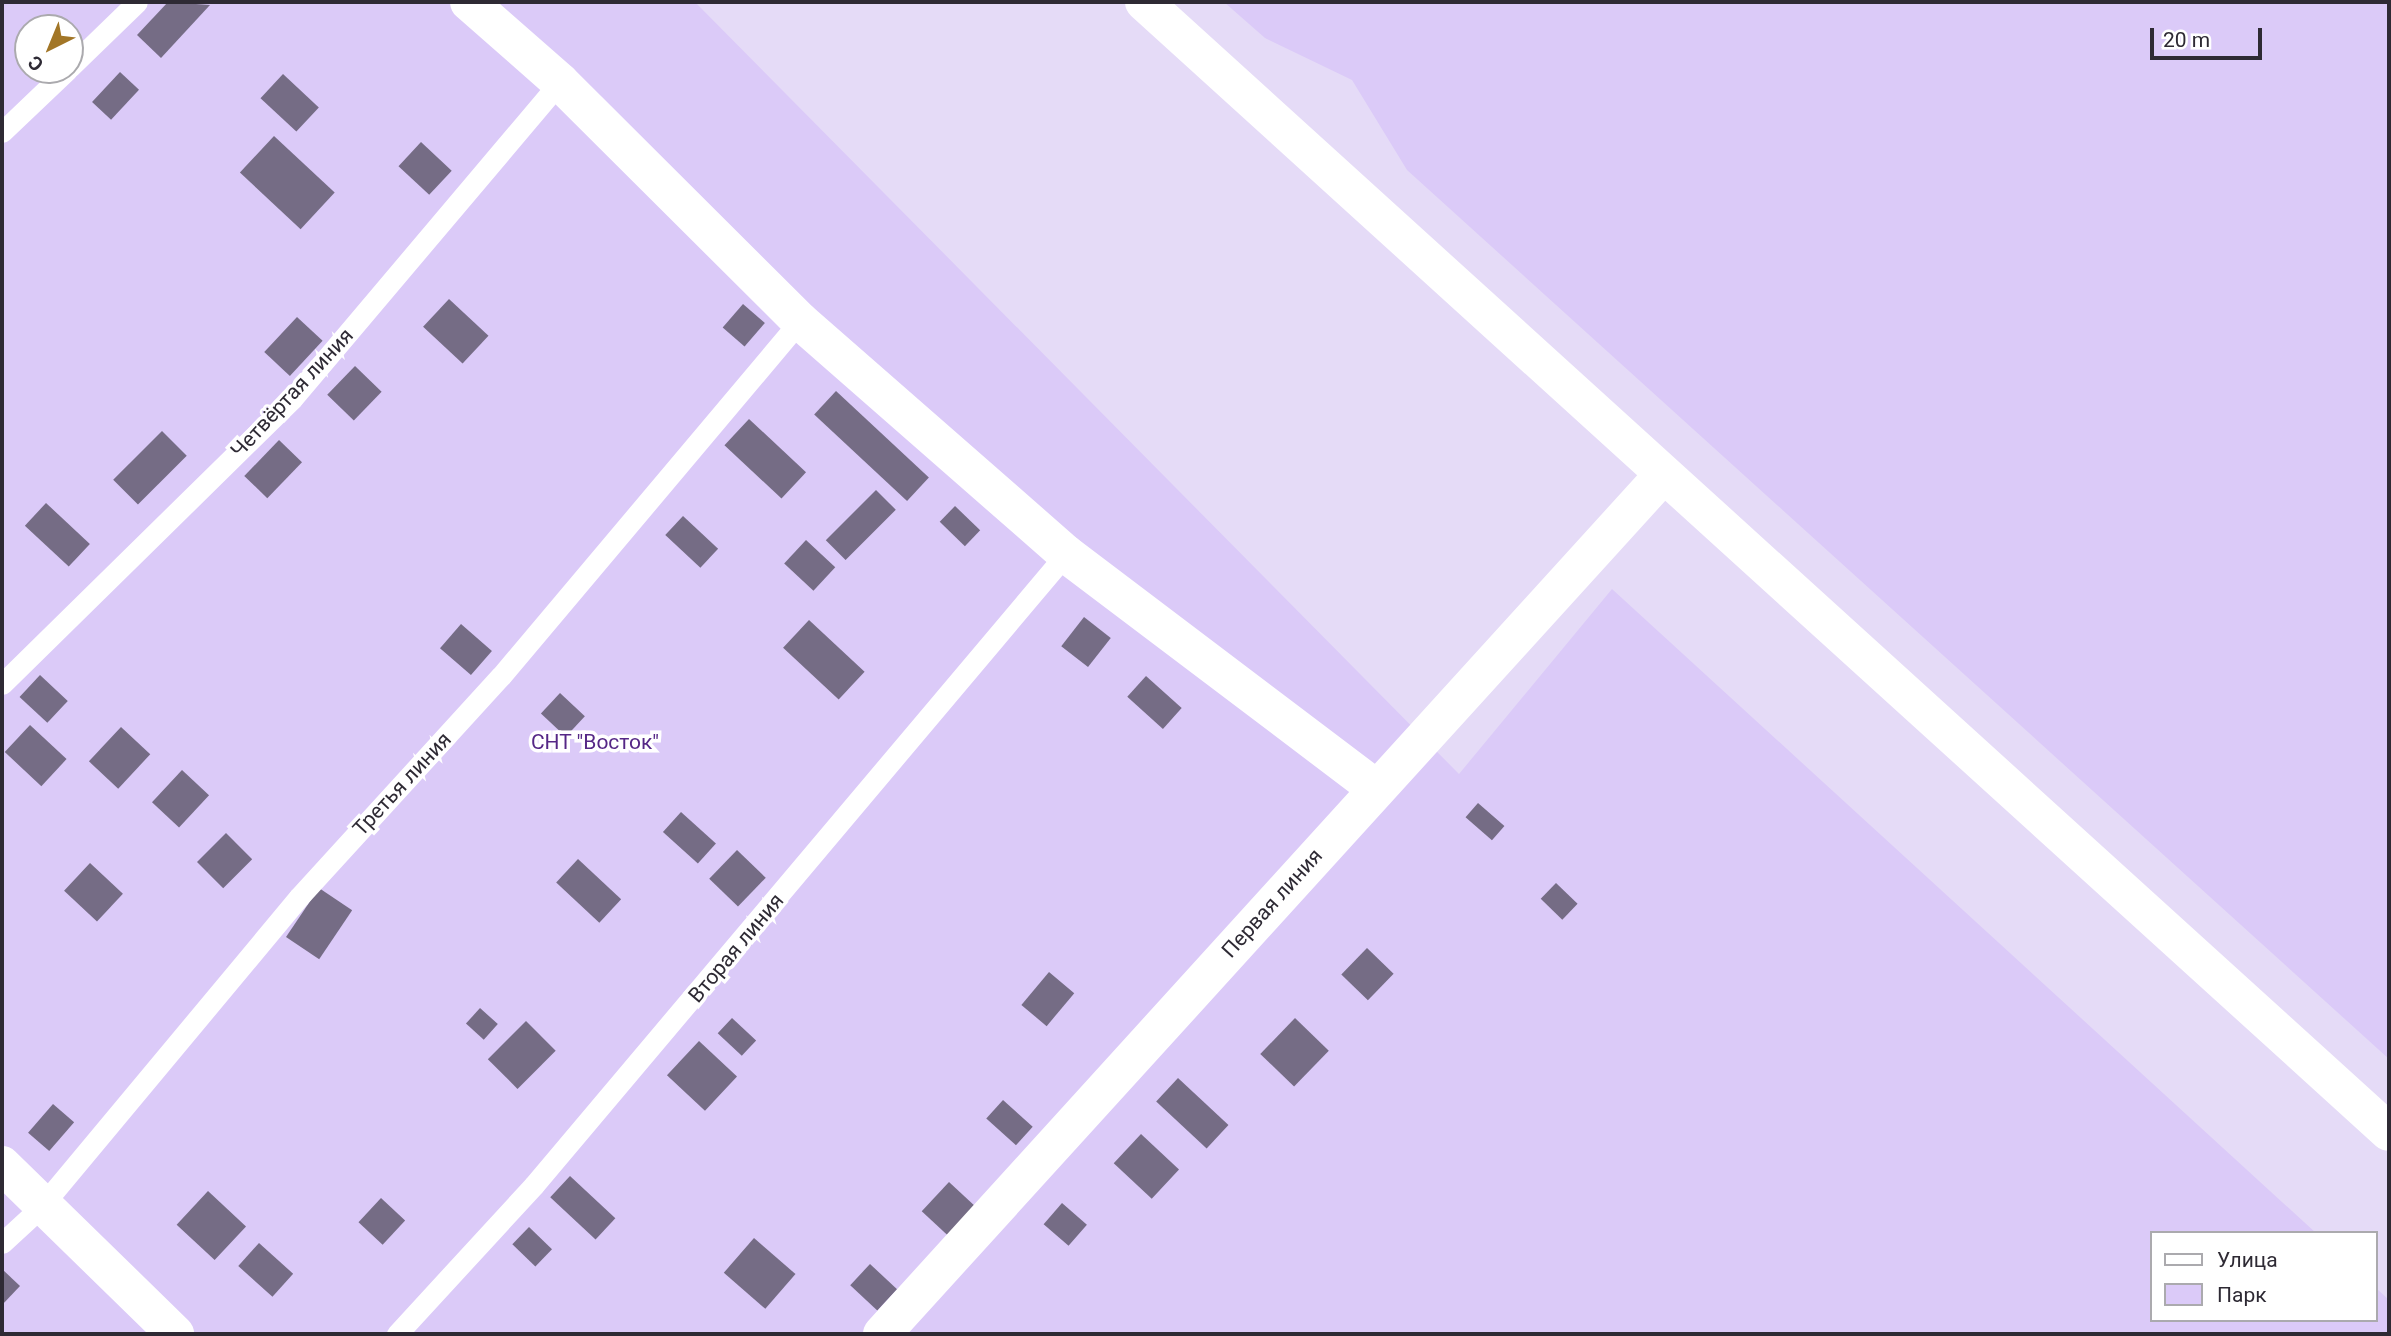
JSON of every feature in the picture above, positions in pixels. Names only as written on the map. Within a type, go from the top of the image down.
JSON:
[{"type":"street","points":[[469,2],[560,82],[800,321],[1066,554],[1375,788]]},
{"type":"street","points":[[1144,2],[2389,1132]]},
{"type":"street","name":"Первая линия","points":[[882,1334],[1375,788],[1664,474]]},
{"type":"street","points":[[2,1165],[40,1208],[175,1334]]},
{"type":"lane","points":[[84,54],[136,2]]},
{"type":"lane","name":"Четвёртая линия","points":[[2,684],[292,399],[560,82]]},
{"type":"lane","points":[[2,132],[53,84]]},
{"type":"lane","name":"Третья линия","points":[[2,1243],[40,1208],[175,1040],[501,676],[800,321]]},
{"type":"lane","name":"Вторая линия","points":[[397,1334],[543,1175],[1066,554]]},
{"type":"green space","name":"СНТ \"Восток\"","points":[[2,2],[695,2],[1459,774],[1612,589],[2314,1231],[2150,1231],[2150,1322],[2377,1322],[2377,1289],[2389,1300],[2389,1334],[2,1334]]},
{"type":"green space","points":[[1224,2],[2389,2],[2389,1059],[1407,170],[1352,80],[1265,38]]},
{"type":"building","points":[[168,2],[210,5],[161,58],[137,35]]},
{"type":"building","points":[[120,72],[139,90],[111,120],[92,102]]},
{"type":"building","points":[[283,74],[319,107],[296,132],[260,98]]},
{"type":"building","points":[[274,136],[335,193],[301,229],[240,173]]},
{"type":"building","points":[[421,142],[452,171],[429,195],[398,166]]},
{"type":"building","points":[[449,299],[488,336],[463,364],[423,327]]},
{"type":"building","points":[[743,304],[765,323],[745,346],[723,327]]},
{"type":"building","points":[[297,317],[323,341],[290,376],[264,352]]},
{"type":"building","points":[[355,366],[382,392],[354,420],[327,395]]},
{"type":"building","points":[[836,391],[929,478],[907,501],[814,414]]},
{"type":"building","points":[[749,419],[806,472],[781,499],[724,445]]},
{"type":"building","points":[[162,431],[187,456],[138,505],[113,480]]},
{"type":"building","points":[[279,440],[302,462],[267,498],[244,476]]},
{"type":"building","points":[[876,490],[896,510],[846,560],[826,540]]},
{"type":"building","points":[[46,503],[90,544],[69,567],[25,526]]},
{"type":"building","points":[[955,506],[980,530],[965,546],[940,522]]},
{"type":"building","points":[[683,516],[718,549],[700,568],[665,535]]},
{"type":"building","points":[[806,540],[835,567],[813,591],[784,563]]},
{"type":"building","points":[[1084,617],[1111,638],[1088,667],[1061,646]]},
{"type":"building","points":[[809,620],[865,672],[839,700],[783,648]]},
{"type":"building","points":[[461,624],[492,651],[471,675],[440,648]]},
{"type":"building","points":[[40,675],[68,701],[47,723],[20,697]]},
{"type":"building","points":[[1146,676],[1182,708],[1163,729],[1127,697]]},
{"type":"building","points":[[560,693],[585,716],[566,737],[541,713]]},
{"type":"building","points":[[30,725],[67,759],[41,786],[5,752]]},
{"type":"building","points":[[121,727],[150,754],[118,789],[89,761]]},
{"type":"building","points":[[182,770],[209,795],[179,827],[152,802]]},
{"type":"building","points":[[1478,803],[1504,826],[1492,840],[1466,817]]},
{"type":"building","points":[[681,812],[716,843],[698,864],[663,832]]},
{"type":"building","points":[[226,833],[252,859],[223,888],[197,862]]},
{"type":"building","points":[[737,850],[766,878],[738,907],[709,879]]},
{"type":"building","points":[[578,859],[621,899],[599,923],[556,882]]},
{"type":"building","points":[[90,863],[123,894],[97,921],[64,891]]},
{"type":"building","points":[[1556,883],[1578,904],[1562,920],[1541,899]]},
{"type":"building","points":[[319,888],[352,910],[319,959],[286,937]]},
{"type":"building","points":[[1367,948],[1394,974],[1368,1000],[1341,975]]},
{"type":"building","points":[[1049,972],[1074,993],[1047,1026],[1021,1005]]},
{"type":"building","points":[[480,1008],[498,1024],[484,1040],[466,1024]]},
{"type":"building","points":[[732,1018],[756,1041],[742,1056],[718,1033]]},
{"type":"building","points":[[1295,1018],[1329,1051],[1294,1087],[1260,1054]]},
{"type":"building","points":[[526,1021],[556,1051],[518,1089],[488,1059]]},
{"type":"building","points":[[699,1041],[737,1076],[705,1111],[667,1075]]},
{"type":"building","points":[[1178,1078],[1228,1125],[1207,1148],[1156,1101]]},
{"type":"building","points":[[1003,1100],[1033,1127],[1016,1145],[986,1119]]},
{"type":"building","points":[[53,1104],[74,1122],[49,1151],[28,1133]]},
{"type":"building","points":[[1141,1134],[1179,1169],[1152,1199],[1114,1163]]},
{"type":"building","points":[[570,1176],[615,1218],[596,1239],[550,1197]]},
{"type":"building","points":[[949,1182],[975,1206],[947,1235],[922,1211]]},
{"type":"building","points":[[208,1191],[246,1226],[215,1260],[177,1225]]},
{"type":"building","points":[[381,1198],[405,1221],[383,1245],[358,1222]]},
{"type":"building","points":[[1062,1203],[1087,1225],[1069,1246],[1044,1224]]},
{"type":"building","points":[[529,1227],[552,1249],[535,1266],[512,1244]]},
{"type":"building","points":[[754,1238],[796,1274],[765,1309],[724,1273]]},
{"type":"building","points":[[259,1243],[293,1274],[272,1297],[238,1266]]},
{"type":"building","points":[[870,1264],[897,1289],[877,1310],[850,1285]]},
{"type":"building","points":[[2,1269],[20,1286],[2,1305]]}]
